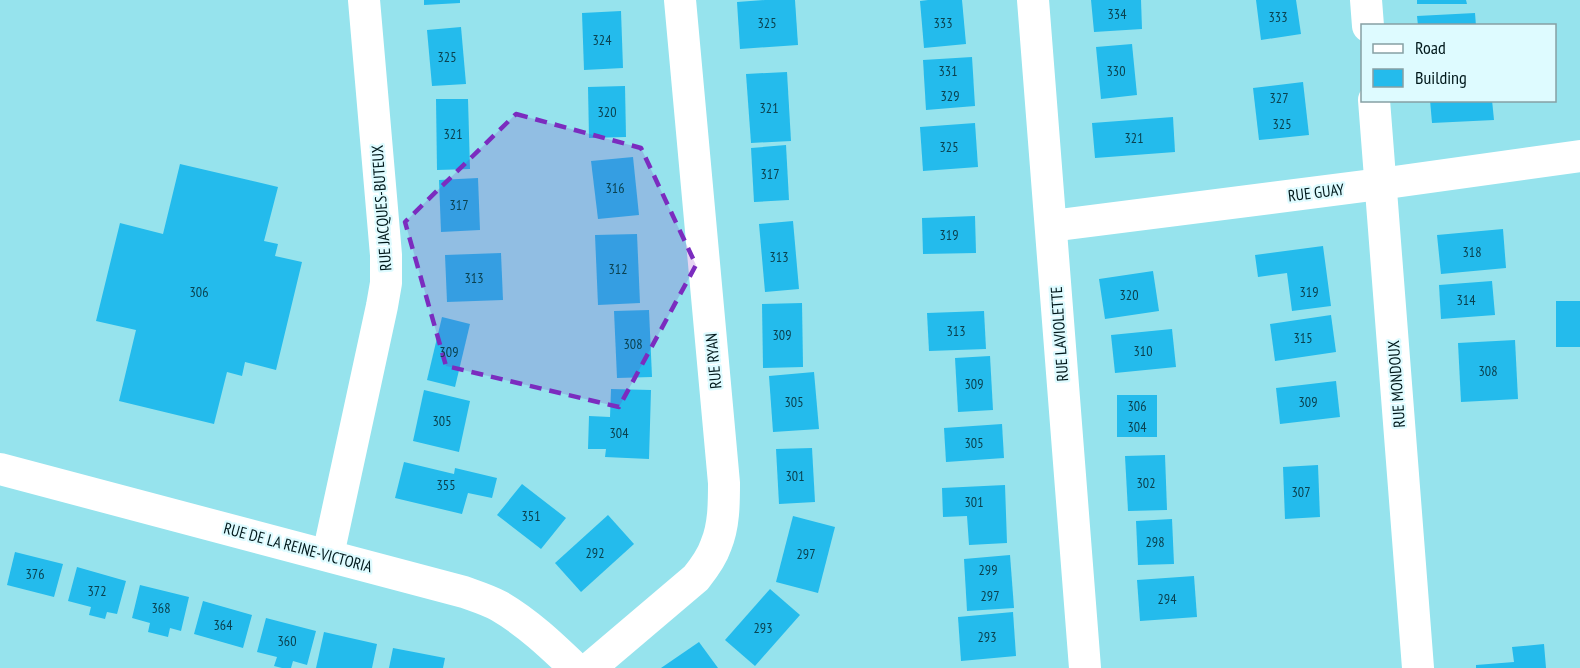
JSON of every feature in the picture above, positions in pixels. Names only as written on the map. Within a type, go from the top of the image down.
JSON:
[{"type":"street","name":"RUE JACQUES-BUTEUX","points":[[328,555],[386,283],[386,247],[364,0]]},
{"type":"street","name":"RUE RYAN","points":[[590,668],[696,578],[717,544],[723,507],[724,483],[680,0]]},
{"type":"street","name":"RUE LAVIOLETTE","points":[[1033,0],[1085,668]]},
{"type":"street","points":[[1366,0],[1368,24]]},
{"type":"street","name":"RUE MONDOUX","points":[[1374,102],[1418,668]]},
{"type":"street","name":"RUE GUAY","points":[[1051,226],[1580,156]]},
{"type":"street","name":"RUE DE LA REINE-VICTORIA","points":[[0,470],[464,592],[497,605],[520,619],[575,668]]},
{"type":"highlighted area","points":[[516,114],[641,148],[696,265],[619,407],[446,366],[405,222]]},
{"type":"building","points":[[424,0],[460,0],[460,3],[424,5]]},
{"type":"building","points":[[795,0],[798,45],[740,49],[737,2]]},
{"type":"building","points":[[962,0],[966,44],[924,48],[920,1]]},
{"type":"building","points":[[1091,0],[1141,0],[1142,29],[1094,32]]},
{"type":"building","points":[[1256,0],[1296,0],[1301,34],[1261,40]]},
{"type":"building","points":[[1417,0],[1466,0],[1467,4],[1417,4]]},
{"type":"building","points":[[621,11],[623,68],[584,70],[582,13]]},
{"type":"building","points":[[1475,13],[1476,24],[1418,24],[1417,16]]},
{"type":"building","points":[[461,27],[466,84],[432,86],[427,30]]},
{"type":"building","points":[[1132,44],[1137,95],[1101,99],[1096,47]]},
{"type":"building","points":[[972,57],[975,106],[926,110],[923,60]]},
{"type":"building","points":[[787,72],[791,141],[751,143],[746,74]]},
{"type":"building","points":[[1303,82],[1309,135],[1259,140],[1253,88]]},
{"type":"building","points":[[625,86],[626,137],[589,138],[588,87]]},
{"type":"building","points":[[436,99],[468,99],[470,169],[437,170]]},
{"type":"building","points":[[1430,102],[1492,102],[1494,120],[1432,123]]},
{"type":"building","points":[[1173,117],[1175,152],[1095,158],[1092,123]]},
{"type":"building","points":[[975,123],[978,167],[923,171],[920,127]]},
{"type":"building","points":[[786,145],[789,200],[754,202],[751,148]]},
{"type":"building","points":[[633,157],[639,215],[598,219],[591,161]]},
{"type":"building","points":[[180,164],[278,187],[264,241],[278,244],[275,256],[302,262],[276,370],[245,362],[242,376],[227,372],[214,424],[119,401],[136,330],[96,321],[120,223],[163,234]]},
{"type":"building","points":[[478,178],[480,230],[441,232],[439,180]]},
{"type":"building","points":[[975,216],[976,253],[923,254],[922,218]]},
{"type":"building","points":[[793,221],[799,289],[765,292],[759,224]]},
{"type":"building","points":[[1503,229],[1506,268],[1441,274],[1437,235]]},
{"type":"building","points":[[637,234],[640,303],[598,305],[595,235]]},
{"type":"building","points":[[1323,246],[1331,306],[1292,311],[1287,273],[1258,277],[1255,255]]},
{"type":"building","points":[[501,253],[503,300],[447,302],[445,255]]},
{"type":"building","points":[[1153,271],[1159,311],[1105,319],[1099,279]]},
{"type":"building","points":[[1492,281],[1495,315],[1441,319],[1439,285]]},
{"type":"building","points":[[1556,301],[1580,301],[1580,347],[1556,347]]},
{"type":"building","points":[[802,303],[803,367],[763,368],[762,304]]},
{"type":"building","points":[[649,310],[652,377],[617,378],[614,311]]},
{"type":"building","points":[[984,311],[986,349],[929,351],[927,313]]},
{"type":"building","points":[[1331,315],[1336,352],[1275,361],[1270,324]]},
{"type":"building","points":[[442,317],[470,324],[455,387],[427,380]]},
{"type":"building","points":[[1172,329],[1176,367],[1115,373],[1111,335]]},
{"type":"building","points":[[1515,340],[1518,399],[1461,402],[1458,343]]},
{"type":"building","points":[[990,356],[993,410],[958,412],[955,358]]},
{"type":"building","points":[[814,372],[819,429],[773,432],[769,376]]},
{"type":"building","points":[[1336,381],[1340,417],[1280,424],[1276,388]]},
{"type":"building","points":[[611,389],[651,390],[649,459],[605,457],[606,449],[588,449],[589,416],[610,417]]},
{"type":"building","points":[[424,390],[470,401],[459,452],[413,441]]},
{"type":"building","points":[[1117,395],[1157,395],[1157,437],[1117,437]]},
{"type":"building","points":[[1002,424],[1004,458],[946,462],[944,428]]},
{"type":"building","points":[[812,448],[815,502],[779,504],[776,449]]},
{"type":"building","points":[[1165,455],[1167,510],[1128,511],[1125,456]]},
{"type":"building","points":[[404,462],[454,474],[455,468],[497,478],[492,498],[468,493],[462,514],[395,498]]},
{"type":"building","points":[[1318,465],[1320,517],[1285,519],[1283,467]]},
{"type":"building","points":[[522,484],[566,518],[541,549],[497,515]]},
{"type":"building","points":[[1005,485],[1007,543],[969,545],[967,516],[943,517],[942,488]]},
{"type":"building","points":[[608,515],[634,544],[581,592],[555,563]]},
{"type":"building","points":[[793,516],[835,527],[818,593],[776,582]]},
{"type":"building","points":[[1172,519],[1174,564],[1138,565],[1136,521]]},
{"type":"building","points":[[15,552],[63,564],[54,597],[7,585]]},
{"type":"building","points":[[1010,555],[1014,608],[967,611],[964,559]]},
{"type":"building","points":[[77,567],[126,581],[117,614],[107,612],[105,619],[89,615],[91,607],[68,601]]},
{"type":"building","points":[[1194,576],[1197,617],[1140,621],[1137,580]]},
{"type":"building","points":[[140,585],[189,597],[181,631],[170,628],[168,637],[148,632],[150,623],[132,618]]},
{"type":"building","points":[[770,589],[800,615],[755,666],[725,640]]},
{"type":"building","points":[[203,601],[252,615],[243,648],[194,634]]},
{"type":"building","points":[[1013,612],[1016,656],[961,661],[958,617]]},
{"type":"building","points":[[266,618],[316,631],[307,665],[293,661],[291,668],[274,666],[277,657],[257,652]]},
{"type":"building","points":[[324,632],[377,644],[372,668],[316,668]]},
{"type":"building","points":[[699,642],[718,668],[661,668]]},
{"type":"building","points":[[1544,644],[1546,668],[1476,668],[1476,665],[1514,662],[1512,647]]},
{"type":"building","points":[[393,648],[445,658],[443,668],[389,668]]}]
